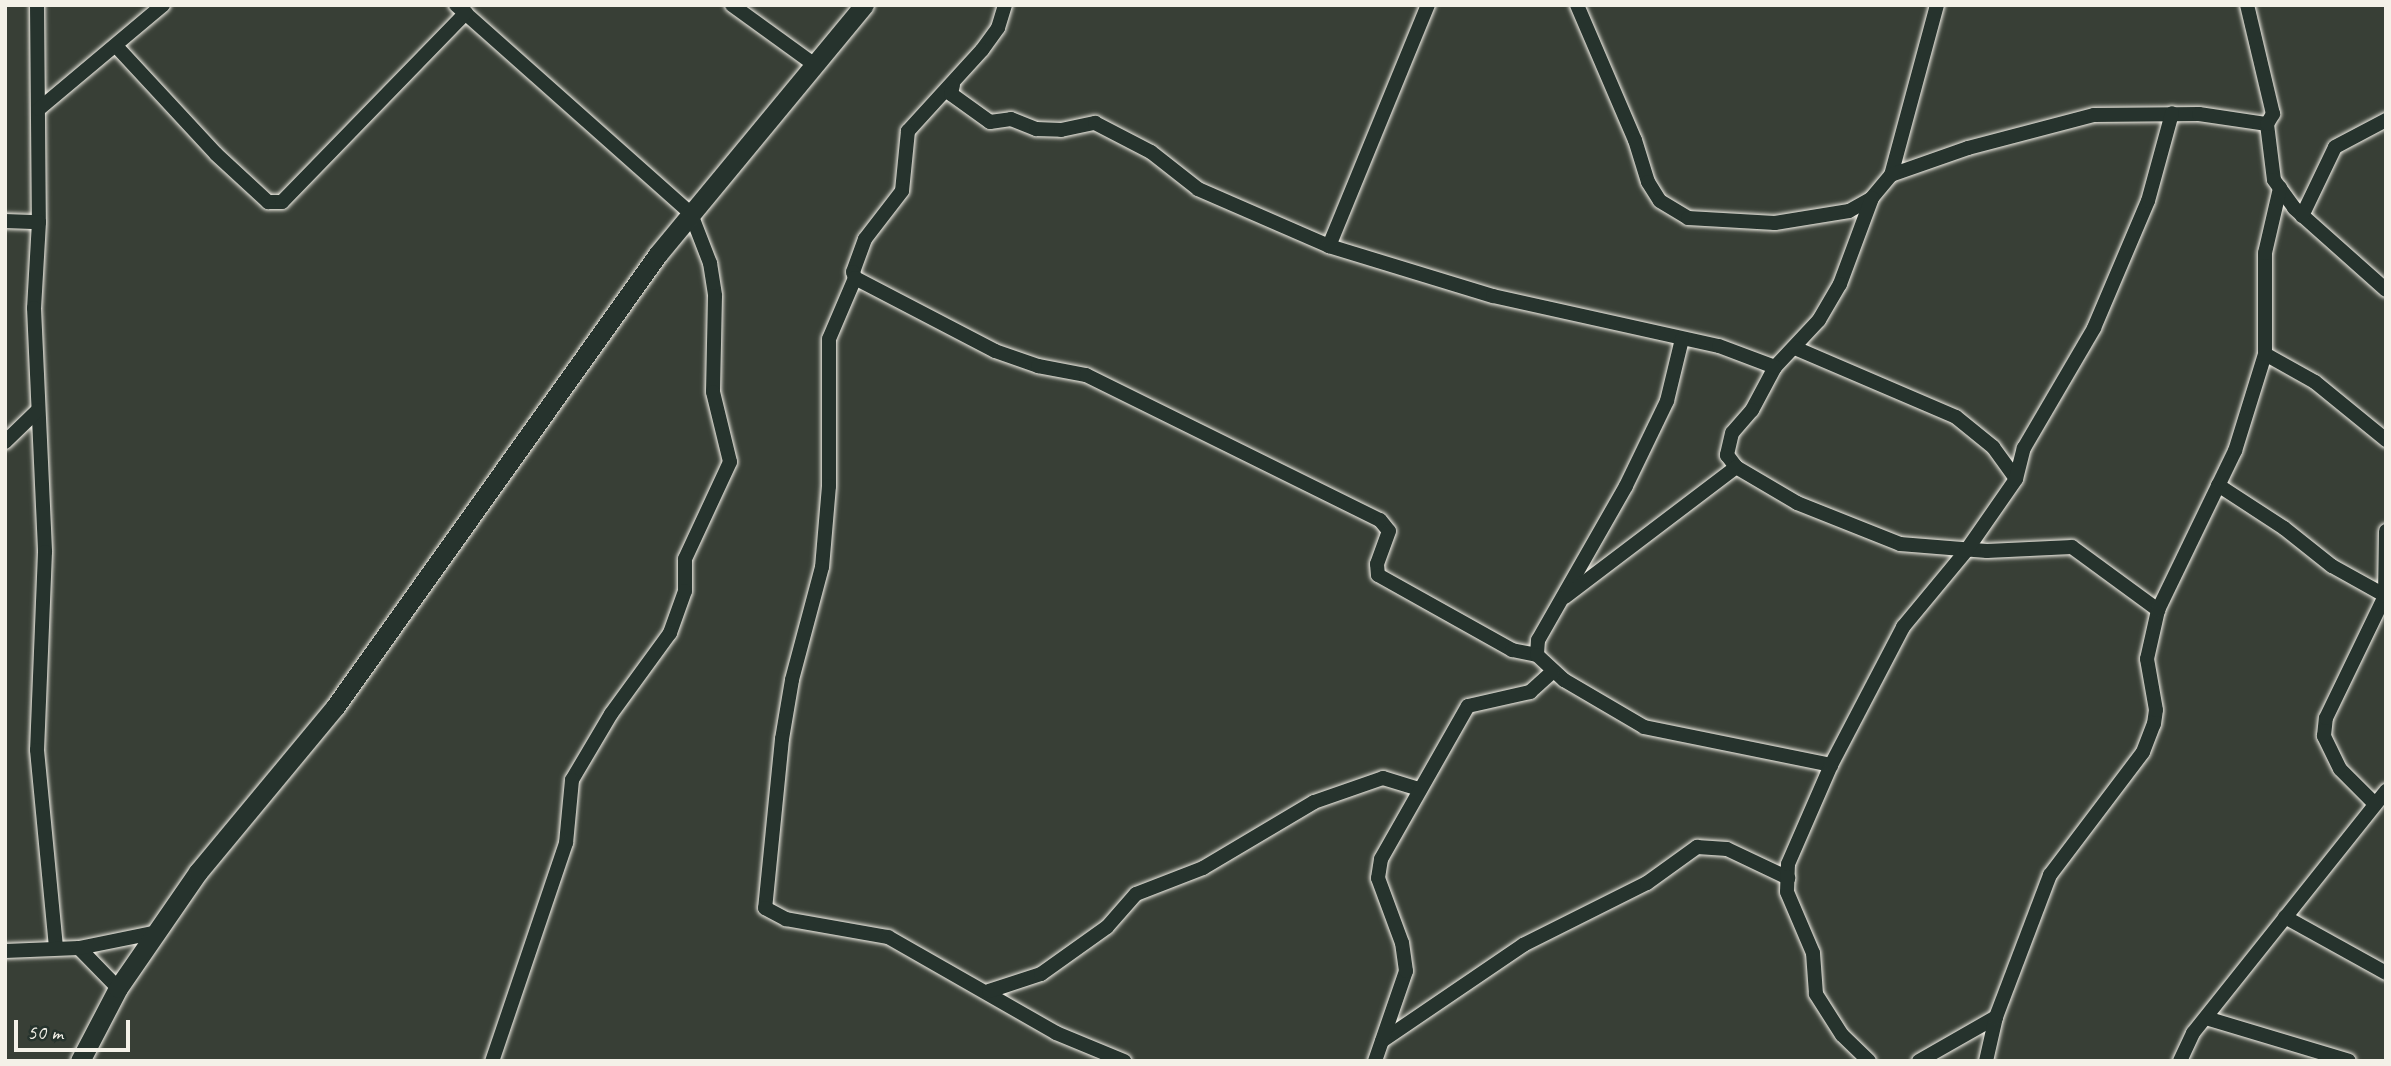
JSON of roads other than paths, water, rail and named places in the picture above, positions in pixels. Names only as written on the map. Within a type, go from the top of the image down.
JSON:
[{"type":"street","points":[[37,5],[39,222],[34,308],[45,552],[37,750],[40,822],[55,946]]},
{"type":"street","points":[[39,110],[163,5]]},
{"type":"street","points":[[732,5],[815,65]]},
{"type":"street","points":[[80,1061],[118,988],[153,933],[198,872],[335,707],[691,214],[863,5]]},
{"type":"street","points":[[1005,5],[998,29],[953,85],[908,131],[902,191],[865,239],[853,272],[855,278],[829,339],[830,464],[822,567],[786,715],[765,908],[786,919],[888,937],[989,991],[1056,1033],[1124,1061]]},
{"type":"street","points":[[1329,246],[1428,5]]},
{"type":"street","points":[[1577,5],[1634,140],[1648,182],[1660,201],[1688,218],[1775,223],[1849,211],[1872,198]]},
{"type":"street","points":[[1937,5],[1891,175],[1872,198],[1840,284],[1819,320],[1775,367],[1752,410],[1732,433],[1727,455],[1736,467],[1797,503],[1899,544],[1966,551],[2072,547],[2158,610]]},
{"type":"street","points":[[2247,5],[2273,114],[2267,124],[2274,180],[2302,216],[2386,290]]},
{"type":"street","points":[[116,46],[216,154],[268,202],[282,202],[461,9],[691,214],[710,263],[715,296],[713,392],[729,470],[685,559],[685,591],[670,633],[611,714],[572,780],[566,843],[492,1061]]},
{"type":"street","points":[[953,85],[951,94],[990,122],[1011,120],[1036,129],[1061,130],[1095,123],[1151,152],[1198,189],[1329,246],[1505,300],[1682,339],[1775,367]]},
{"type":"street","points":[[1891,175],[2053,124],[2094,116],[2172,113],[2267,124]]},
{"type":"street","points":[[1869,1061],[1842,1035],[1816,994],[1813,953],[1796,922],[1787,878],[1788,864],[1831,765],[1903,626],[1966,551],[2016,479],[2024,448],[2073,370],[2131,245],[2172,113]]},
{"type":"street","points":[[2302,216],[2335,147],[2386,120]]},
{"type":"street","points":[[1986,1061],[1996,1017],[2050,876],[2143,752],[2154,724],[2156,710],[2147,659],[2158,610],[2235,451],[2265,354],[2265,253],[2280,188]]},
{"type":"street","points":[[5,222],[39,222]]},
{"type":"street","points":[[855,278],[995,351],[1086,375],[1380,520],[1389,531],[1377,564],[1377,575],[1512,650],[1537,655],[1553,671],[1644,727],[1831,765]]},
{"type":"street","points":[[1537,655],[1538,640],[1626,486],[1667,401],[1682,339]]},
{"type":"street","points":[[1795,348],[1956,417],[1993,447],[2016,479]]},
{"type":"street","points":[[2265,354],[2315,382],[2386,441]]},
{"type":"street","points":[[5,442],[38,410]]},
{"type":"street","points":[[1559,601],[1736,467]]},
{"type":"street","points":[[2218,485],[2284,528],[2332,566],[2385,596]]},
{"type":"street","points":[[2375,804],[2340,769],[2324,736],[2326,718],[2385,596],[2386,531]]},
{"type":"street","points":[[1375,1061],[1406,971],[1402,943],[1378,878],[1381,859],[1468,706],[1530,692],[1553,671]]},
{"type":"street","points":[[989,991],[1041,974],[1107,927],[1136,894],[1203,868],[1314,802],[1383,778],[1419,789]]},
{"type":"street","points":[[2180,1061],[2206,1018],[2386,790]]},
{"type":"street","points":[[1382,1041],[1523,945],[1647,883],[1697,847],[1727,849],[1787,878]]},
{"type":"street","points":[[2285,918],[2386,973]]},
{"type":"street","points":[[5,951],[55,946],[79,948],[153,933]]},
{"type":"street","points":[[79,948],[118,988]]},
{"type":"street","points":[[1919,1061],[1996,1017]]},
{"type":"street","points":[[2206,1018],[2349,1061]]}]
